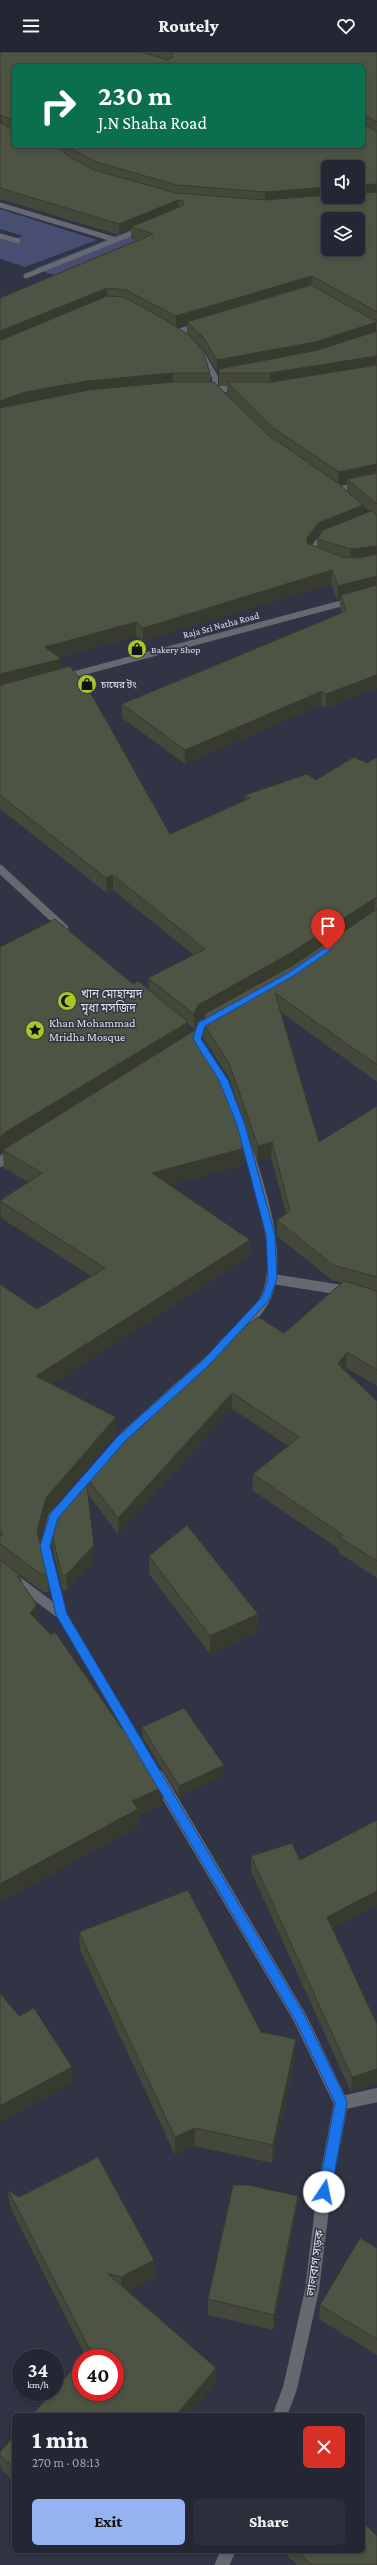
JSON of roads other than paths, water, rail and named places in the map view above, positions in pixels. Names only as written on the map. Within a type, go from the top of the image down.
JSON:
[{"type":"street","points":[[0,205],[116,240]]},
{"type":"street","points":[[26,276],[151,226]]},
{"type":"street","points":[[0,236],[18,241]]},
{"type":"street","points":[[177,332],[207,323]]},
{"type":"street","points":[[171,328],[184,336]]},
{"type":"street","points":[[196,345],[215,377],[215,389],[220,394]]},
{"type":"street","points":[[215,377],[223,376]]},
{"type":"street","points":[[201,389],[247,389]]},
{"type":"street","points":[[336,490],[377,481]]},
{"type":"street","points":[[330,486],[342,495]]},
{"type":"street","points":[[324,560],[310,554],[311,549],[320,540],[334,534]]},
{"type":"street","name":"Raja Sri Natha Road","points":[[54,680],[377,594]]},
{"type":"street","points":[[0,869],[56,925],[75,939]]},
{"type":"street","points":[[184,1047],[197,1039],[201,1025],[222,1013]]},
{"type":"street","points":[[185,1029],[197,1039],[205,1051]]},
{"type":"street","points":[[216,1352],[266,1298],[273,1279],[270,1235],[241,1125],[228,1093]]},
{"type":"street","points":[[0,1162],[25,1145]]},
{"type":"street","points":[[273,1279],[339,1288],[362,1296]]},
{"type":"street","points":[[117,1444],[200,1368]]},
{"type":"street","points":[[73,1495],[53,1517],[45,1546],[62,1615],[142,1752]]},
{"type":"street","points":[[0,1568],[62,1615]]},
{"type":"street","points":[[150,1765],[300,2018],[341,2103],[377,2095]]},
{"type":"street","name":"লালবাগ সড়ক","points":[[281,2413],[290,2388],[312,2290],[324,2192],[341,2103]]},
{"type":"street","points":[[222,2565],[227,2553]]},
{"type":"place","name":"Bakery Shop","points":[[137,649]]},
{"type":"place","name":"চায়ের টং","points":[[87,684]]},
{"type":"place","name":"খান মোহাম্মদ মৃধা মসজিদ","points":[[67,1001]]},
{"type":"place","name":"Khan Mohammad Mridha Mosque","points":[[35,1030]]}]
